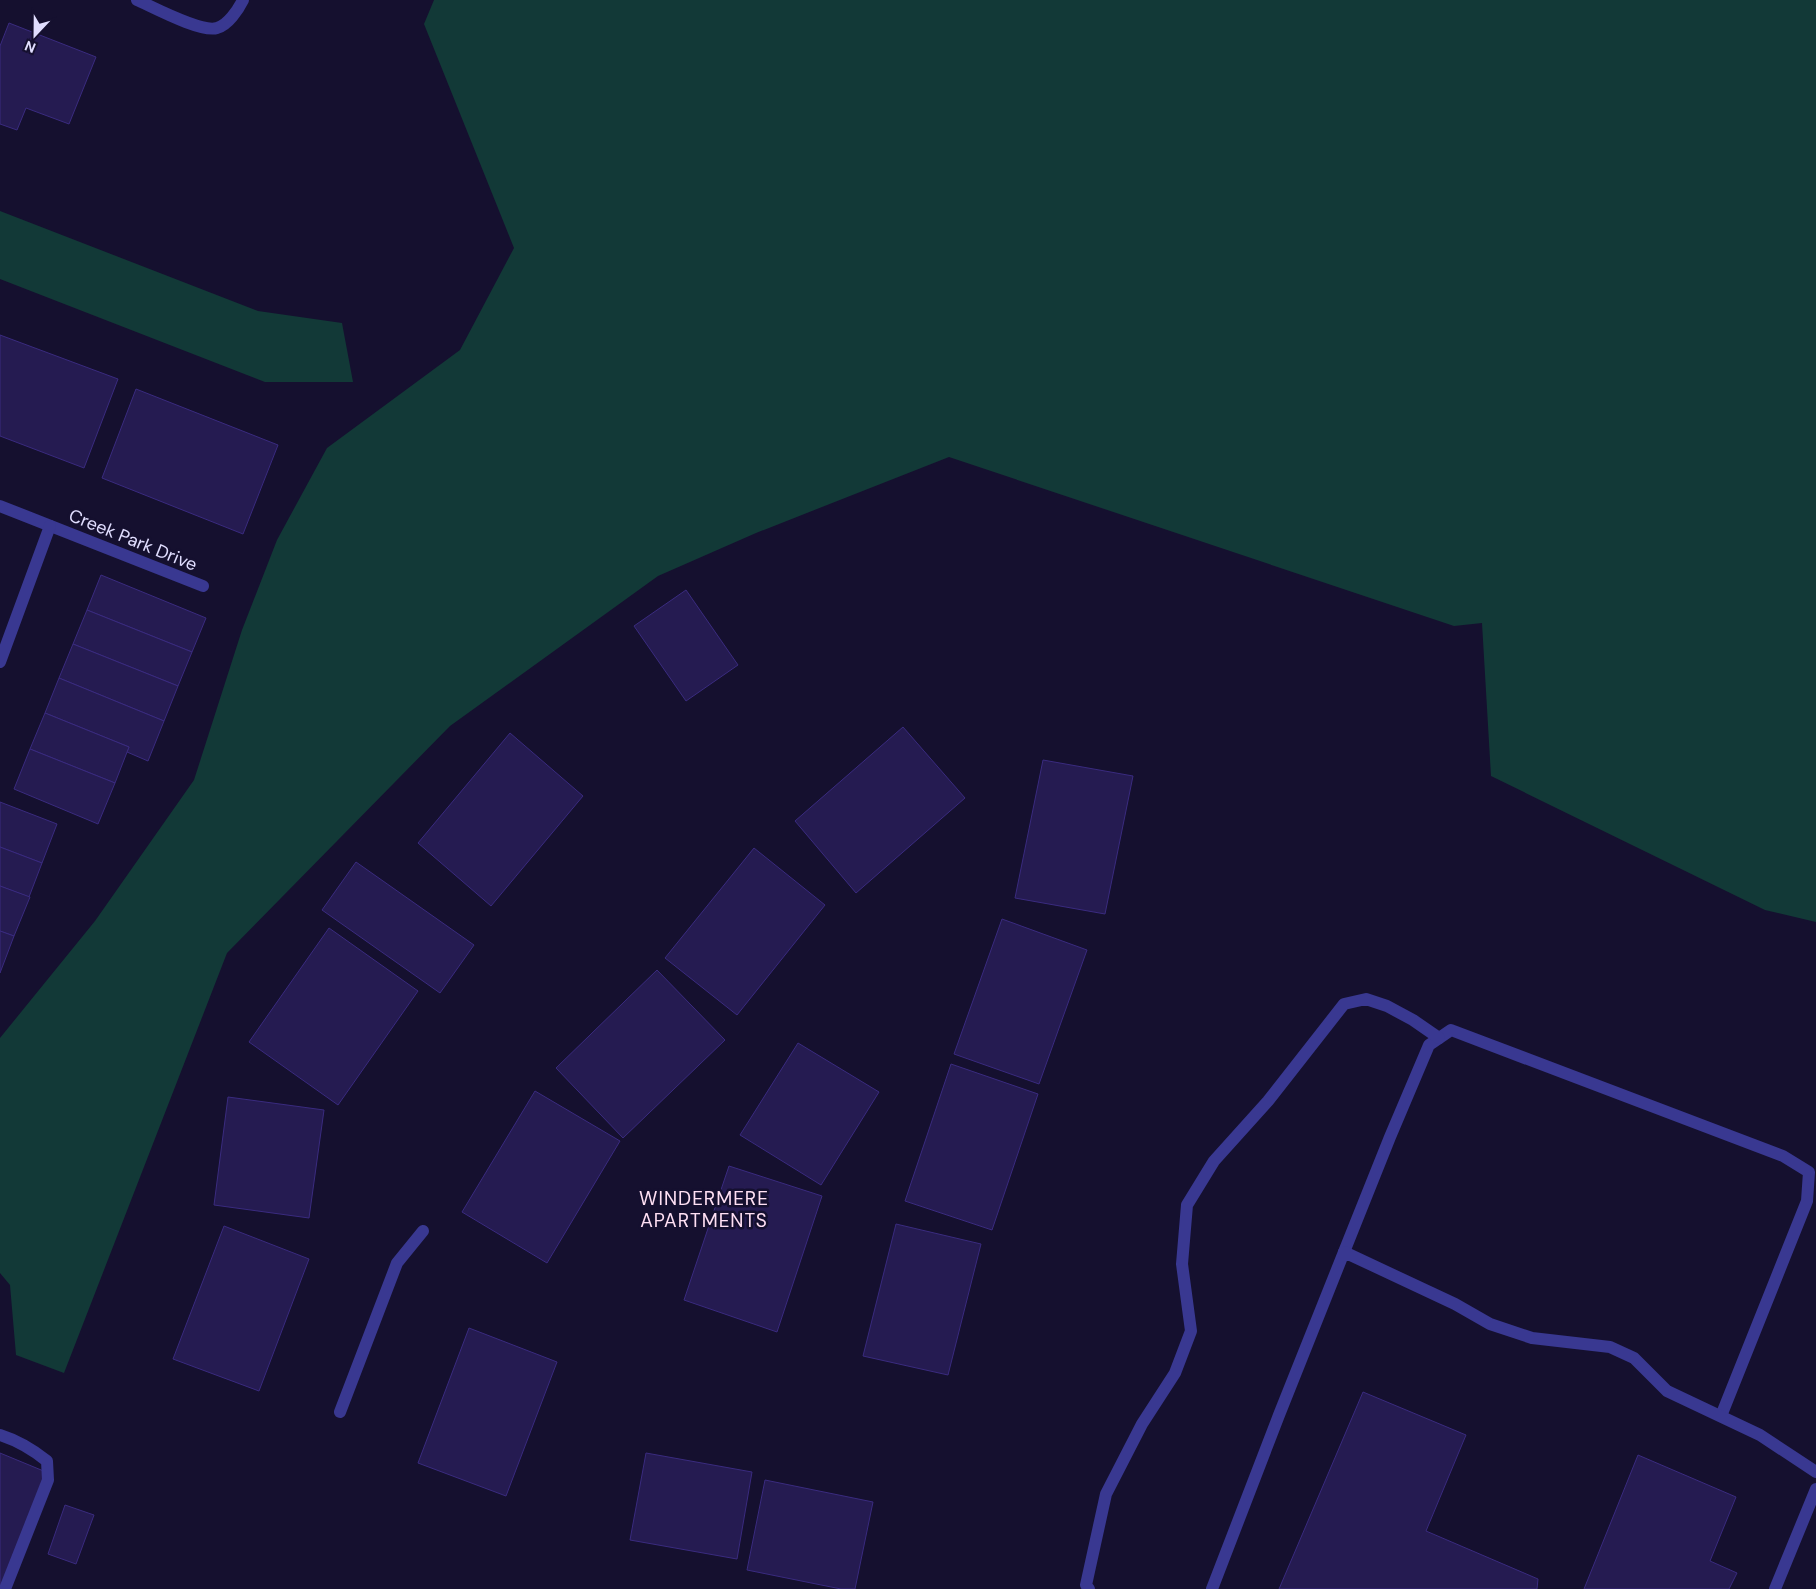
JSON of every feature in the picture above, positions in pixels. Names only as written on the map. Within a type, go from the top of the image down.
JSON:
[{"type":"street","points":[[137,0],[200,27],[217,29],[229,20],[243,0]]},
{"type":"street","name":"Creek Park Drive","points":[[0,506],[203,586]]},
{"type":"street","name":"Creek Park Drive","points":[[0,662],[50,526]]},
{"type":"street","points":[[1089,1589],[1086,1585],[1106,1494],[1142,1424],[1175,1373],[1191,1331],[1182,1264],[1187,1205],[1214,1161],[1268,1101],[1344,1004],[1366,999],[1387,1006],[1413,1020],[1439,1038]]},
{"type":"street","points":[[1212,1589],[1344,1252],[1429,1045],[1451,1030],[1783,1156],[1809,1172],[1807,1201],[1721,1416]]},
{"type":"street","points":[[340,1412],[397,1263],[423,1231]]},
{"type":"street","points":[[1344,1252],[1455,1304],[1490,1324],[1532,1338],[1610,1346],[1634,1358],[1667,1391],[1760,1435],[1816,1472]]},
{"type":"street","points":[[0,1435],[30,1448],[47,1462],[48,1480],[5,1589]]},
{"type":"street","points":[[1775,1589],[1816,1489]]},
{"type":"green space","points":[[434,0],[1816,0],[1816,922],[1765,910],[1491,776],[1482,623],[1454,626],[949,457],[756,533],[658,576],[450,726],[227,953],[64,1373],[16,1355],[10,1285],[0,1273],[0,1038],[95,921],[194,780],[242,630],[277,540],[327,448],[460,350],[514,248],[424,24]]},
{"type":"green space","points":[[0,211],[258,311],[342,323],[353,382],[265,382],[0,279]]},
{"type":"building","points":[[9,23],[96,57],[69,124],[26,108],[17,130],[0,124],[0,46]]},
{"type":"building","points":[[0,335],[118,379],[84,468],[0,436]]},
{"type":"building","points":[[136,389],[278,445],[243,534],[102,478]]},
{"type":"building","points":[[101,575],[206,618],[192,652],[87,610]]},
{"type":"building","points":[[686,590],[738,665],[686,701],[634,626]]},
{"type":"building","points":[[87,610],[192,652],[178,686],[73,644]]},
{"type":"building","points":[[73,644],[178,686],[164,721],[59,678]]},
{"type":"building","points":[[59,678],[164,721],[148,761],[127,752],[129,747],[45,713]]},
{"type":"building","points":[[45,713],[129,747],[115,783],[30,749]]},
{"type":"building","points":[[903,727],[965,798],[856,893],[795,821]]},
{"type":"building","points":[[510,733],[583,796],[491,906],[418,843]]},
{"type":"building","points":[[30,749],[115,783],[98,824],[14,789]]},
{"type":"building","points":[[1043,760],[1133,776],[1105,914],[1015,898]]},
{"type":"building","points":[[0,802],[57,824],[42,863],[0,847]]},
{"type":"building","points":[[0,847],[42,863],[29,897],[0,886]]},
{"type":"building","points":[[754,848],[825,905],[737,1015],[665,958]]},
{"type":"building","points":[[356,862],[474,945],[440,993],[322,910]]},
{"type":"building","points":[[0,886],[30,897],[14,936],[0,931]]},
{"type":"building","points":[[1002,919],[1087,950],[1039,1084],[954,1054]]},
{"type":"building","points":[[329,928],[418,991],[338,1105],[249,1042]]},
{"type":"building","points":[[0,931],[14,936],[0,973]]},
{"type":"building","points":[[657,970],[725,1040],[623,1138],[556,1068]]},
{"type":"building","points":[[798,1043],[879,1092],[821,1185],[740,1135]]},
{"type":"building","points":[[951,1064],[1038,1094],[992,1230],[905,1201]]},
{"type":"building","points":[[535,1091],[620,1141],[547,1263],[462,1212]]},
{"type":"building","points":[[228,1097],[324,1110],[309,1218],[214,1205]]},
{"type":"building","points":[[729,1166],[822,1196],[777,1332],[684,1300]]},
{"type":"building","points":[[896,1224],[981,1244],[948,1375],[863,1356]]},
{"type":"building","points":[[224,1226],[309,1259],[259,1391],[173,1359]]},
{"type":"building","points":[[469,1328],[557,1362],[506,1496],[418,1463]]},
{"type":"building","points":[[1363,1392],[1466,1435],[1426,1531],[1538,1579],[1537,1589],[1279,1589]]},
{"type":"building","points":[[0,1453],[46,1472],[0,1588]]},
{"type":"building","points":[[646,1453],[752,1472],[737,1559],[630,1540]]},
{"type":"building","points":[[1638,1455],[1736,1497],[1710,1561],[1737,1573],[1729,1589],[1584,1589]]},
{"type":"building","points":[[765,1480],[873,1502],[855,1589],[841,1589],[747,1570]]},
{"type":"building","points":[[65,1505],[94,1515],[76,1564],[48,1554]]},
{"type":"district","name":"WINDERMERE APARTMENTS","points":[[704,1209]]}]
